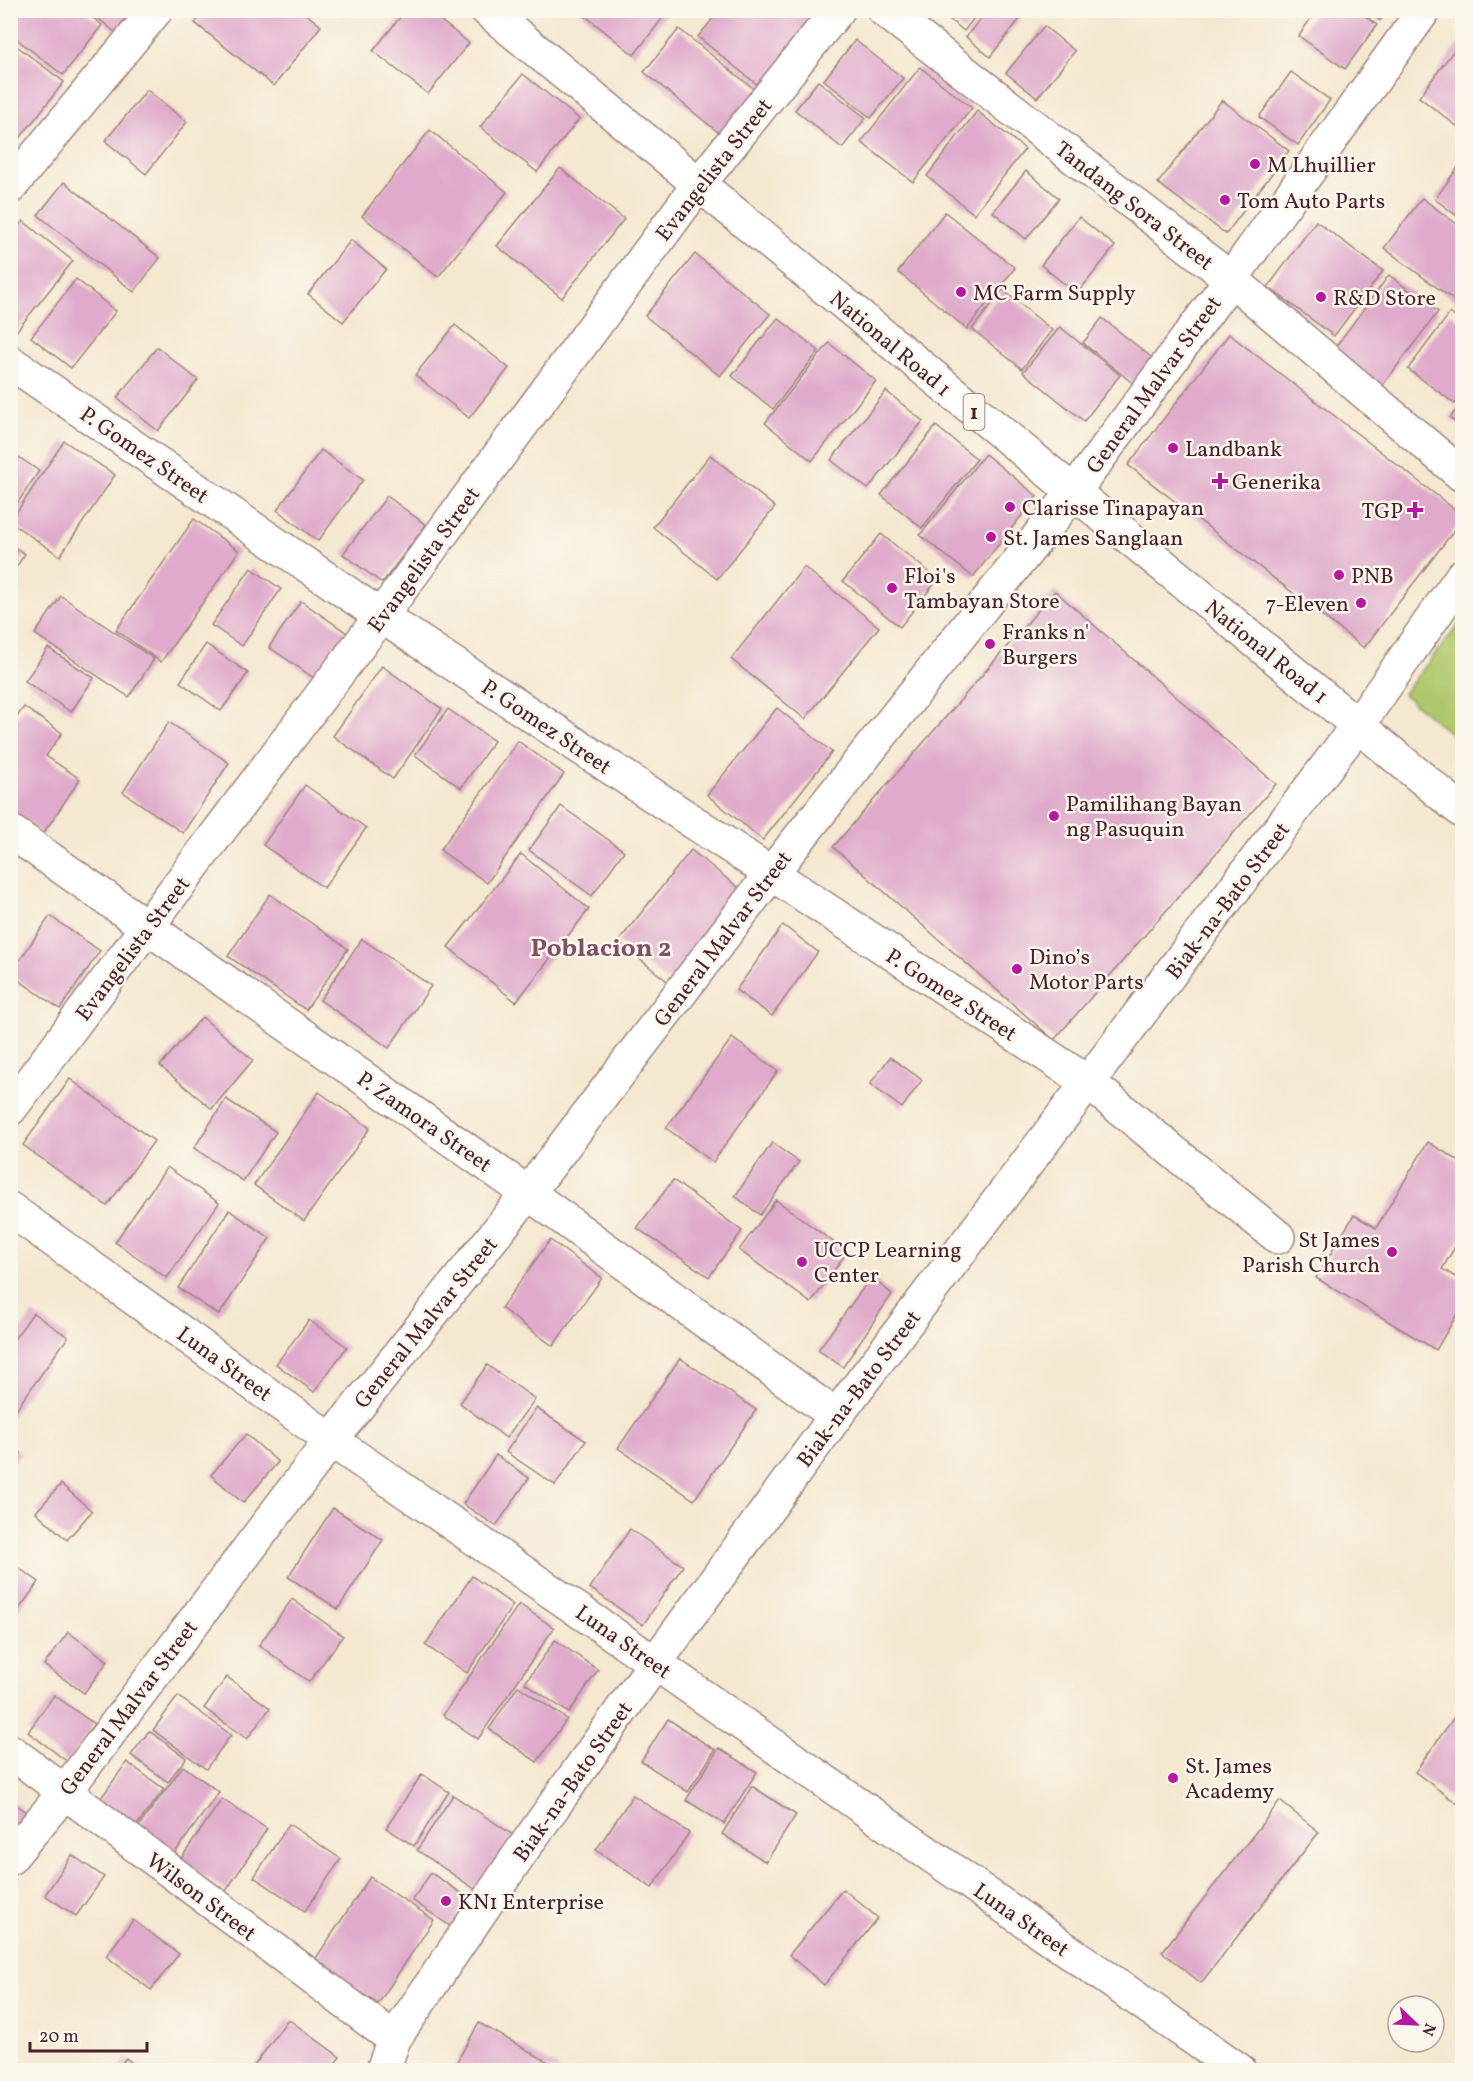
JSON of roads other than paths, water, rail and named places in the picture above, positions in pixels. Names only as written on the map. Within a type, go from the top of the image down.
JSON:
[{"type":"street","points":[[10,187],[156,10]]},
{"type":"street","name":"National Road 1","points":[[487,10],[1462,811]]},
{"type":"street","name":"Evangelista Street","points":[[10,1109],[381,616],[699,184],[838,10]]},
{"type":"street","name":"Tandang Sora Street","points":[[884,10],[1231,279],[1462,475]]},
{"type":"street","name":"General Malvar Street","points":[[10,1858],[64,1793],[331,1440],[528,1193],[770,874],[1073,493],[1231,279],[1424,10]]},
{"type":"street","name":"P. Gomez Street","points":[[10,362],[381,616],[1089,1083],[1278,1237]]},
{"type":"street","name":"Biak-na-Bato Street","points":[[383,2070],[393,2039],[521,1852],[655,1663],[836,1416],[1358,725],[1462,576]]},
{"type":"street","name":"P. Zamora Street","points":[[10,831],[528,1193],[836,1416]]},
{"type":"street","name":"Luna Street","points":[[10,1209],[331,1440],[1239,2070]]},
{"type":"street","name":"Wilson Street","points":[[10,1751],[393,2039]]},
{"type":"place","name":"M Lhuillier","points":[[1255,164]]},
{"type":"place","name":"Tom Auto Parts","points":[[1225,200]]},
{"type":"place","name":"MC Farm Supply","points":[[961,292]]},
{"type":"place","name":"R&D Store","points":[[1321,297]]},
{"type":"place","name":"Landbank","points":[[1173,448]]},
{"type":"place","name":"Generika","points":[[1220,481]]},
{"type":"place","name":"Clarisse Tinapayan","points":[[1010,507]]},
{"type":"place","name":"TGP","points":[[1415,510]]},
{"type":"place","name":"St. James Sanglaan","points":[[991,537]]},
{"type":"place","name":"PNB","points":[[1339,575]]},
{"type":"place","name":"Floi's Tambayan Store","points":[[892,588]]},
{"type":"place","name":"7-Eleven","points":[[1361,603]]},
{"type":"place","name":"Franks n' Burgers","points":[[990,644]]},
{"type":"place","name":"Pamilihang Bayan ng Pasuquin","points":[[1054,816]]},
{"type":"place","name":"Dino’s Motor Parts","points":[[1017,969]]},
{"type":"place","name":"St James Parish Church","points":[[1392,1252]]},
{"type":"place","name":"UCCP Learning Center","points":[[802,1262]]},
{"type":"place","name":"St. James Academy","points":[[1173,1778]]},
{"type":"place","name":"KN1 Enterprise","points":[[446,1901]]},
{"type":"district","name":"Poblacion 2","points":[[601,947]]}]
